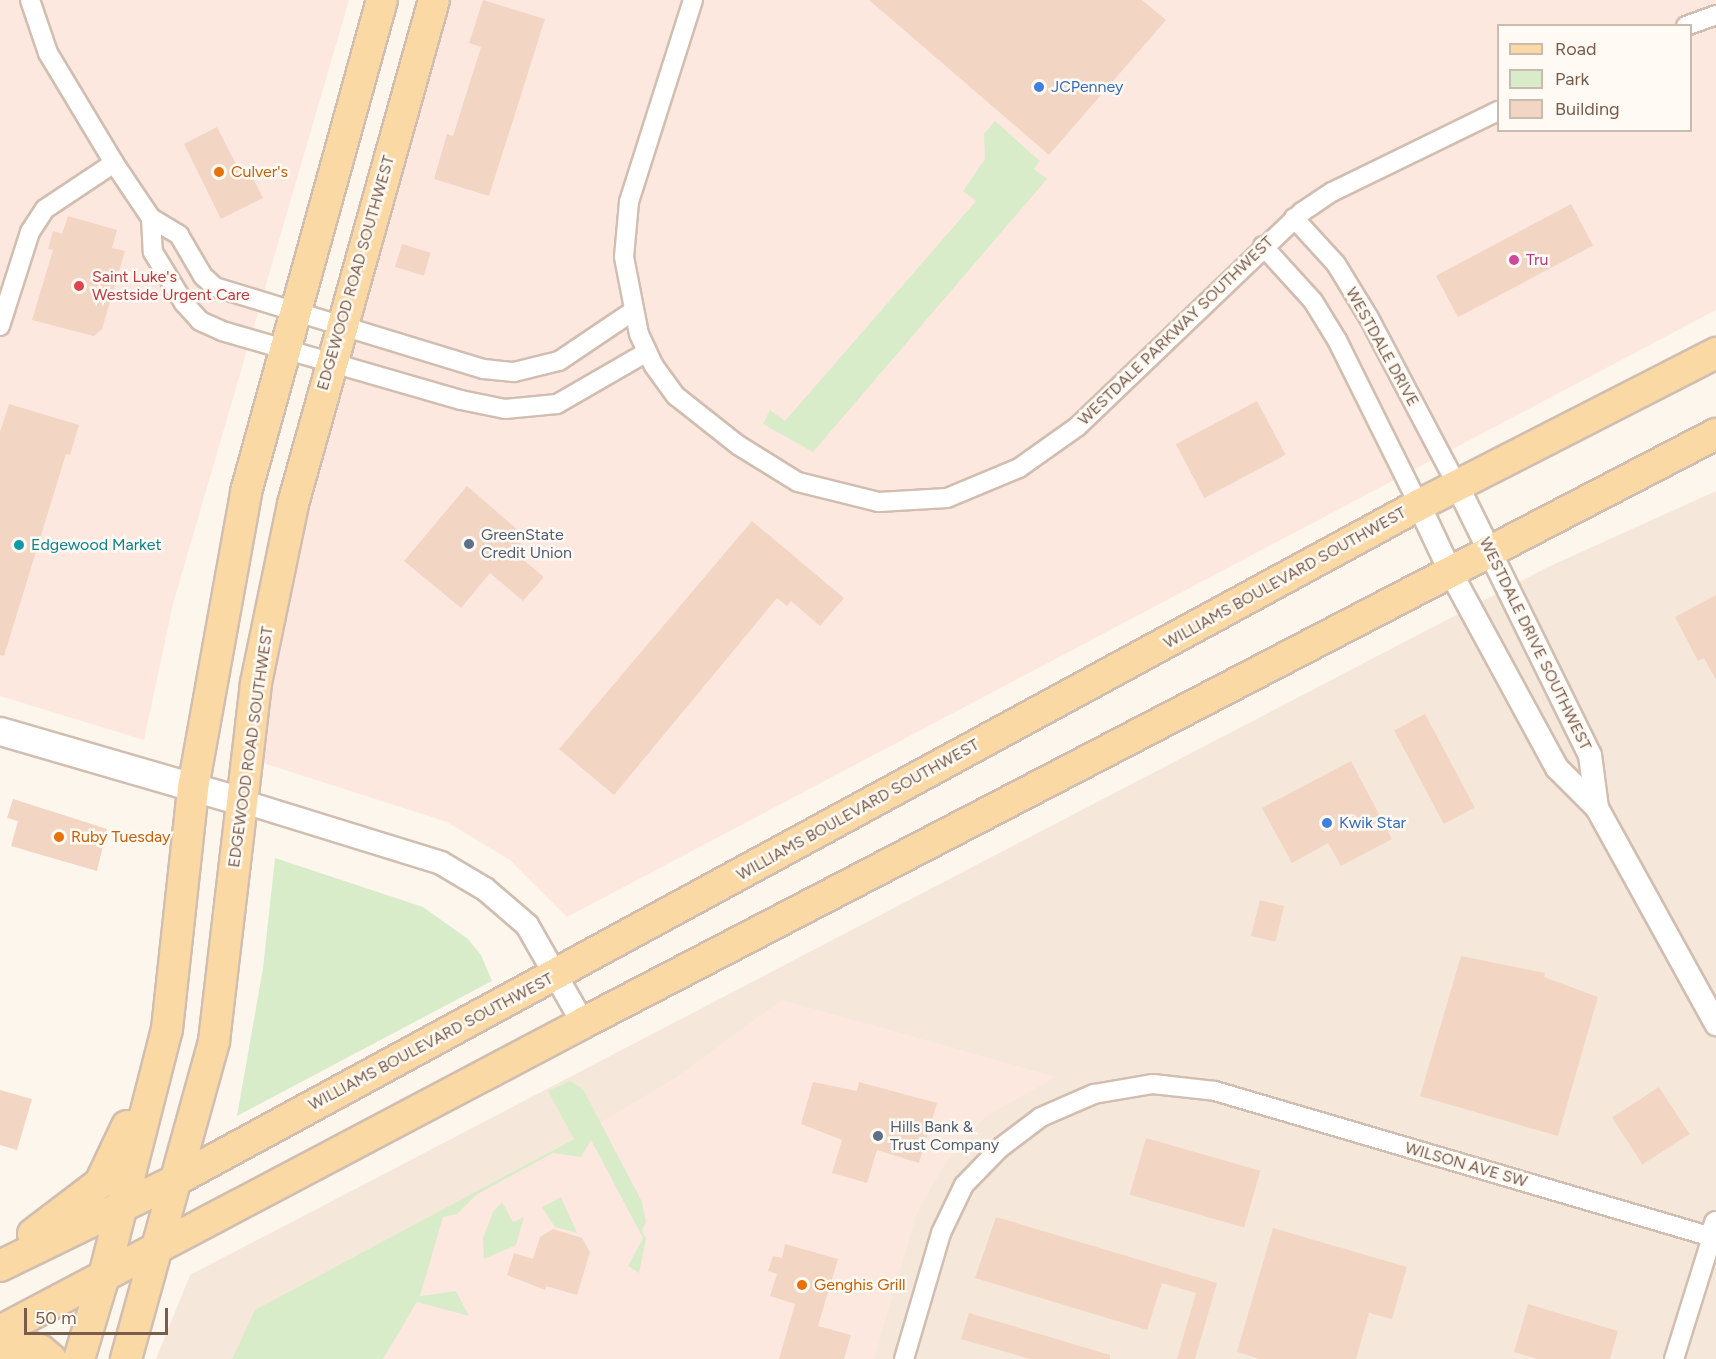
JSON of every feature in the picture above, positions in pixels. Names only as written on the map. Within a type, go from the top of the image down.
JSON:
[{"type":"main road","points":[[78,1359],[104,1276],[167,1029],[193,788],[244,503],[382,0]]},
{"type":"main road","name":"EDGEWOOD ROAD SOUTHWEST","points":[[126,1359],[178,1179],[218,1020],[241,801],[274,589],[340,326],[434,0]]},
{"type":"main road","name":"WILLIAMS BOULEVARD SOUTHWEST","points":[[0,1266],[178,1179],[1419,505],[1716,353]]},
{"type":"main road","points":[[0,1331],[583,1023],[1716,434]]},
{"type":"main road","points":[[0,731],[241,801]]},
{"type":"main road","points":[[0,1259],[100,1183],[119,1150],[167,1029]]},
{"type":"main road","points":[[0,1350],[22,1345],[40,1350],[51,1359]]},
{"type":"street","points":[[30,0],[48,53],[114,163],[151,218],[179,235],[203,276],[215,287],[484,369],[514,372],[559,361],[633,311]]},
{"type":"street","name":"WESTDALE PARKWAY SOUTHWEST","points":[[693,0],[629,202],[624,256],[633,311],[647,352],[676,396],[738,445],[798,482],[879,502],[947,498],[1019,468],[1068,435],[1150,359],[1263,246],[1294,219],[1332,192],[1497,111]]},
{"type":"street","points":[[1691,24],[1716,15]]},
{"type":"street","points":[[0,326],[30,232],[45,209],[114,163]]},
{"type":"street","points":[[151,218],[153,252],[184,303],[200,321],[330,363],[461,400],[505,409],[538,409],[574,395],[647,352]]},
{"type":"street","name":"WESTDALE DRIVE","points":[[1294,219],[1336,264],[1364,309],[1457,485]]},
{"type":"street","points":[[1263,246],[1314,301],[1331,330],[1419,505]]},
{"type":"street","name":"WESTDALE DRIVE SOUTHWEST","points":[[1457,485],[1590,755],[1597,808]]},
{"type":"street","name":"WESTDALE DRIVE SOUTHWEST","points":[[1419,505],[1451,573],[1557,768],[1597,808],[1669,933],[1716,1024]]},
{"type":"street","points":[[241,801],[441,863],[485,889],[527,925],[583,1023]]},
{"type":"street","name":"WILSON AVE SW","points":[[904,1359],[941,1233],[964,1185],[1000,1148],[1041,1117],[1094,1094],[1153,1084],[1215,1091],[1715,1233]]},
{"type":"street","points":[[1674,1359],[1715,1233]]},
{"type":"shaded area","points":[[0,0],[349,0],[173,604],[144,740],[0,696]]},
{"type":"shaded area","points":[[447,0],[1716,0],[1716,310],[567,917],[510,860],[447,822],[260,762],[306,491]]},
{"type":"shaded area","points":[[1716,491],[1716,1359],[156,1359],[190,1275],[1548,567]]},
{"type":"shaded area","points":[[782,1000],[1056,1077],[986,1116],[946,1162],[917,1212],[874,1359],[232,1359],[255,1310],[575,1138],[677,1077]]},
{"type":"green space","points":[[995,121],[1040,161],[1034,169],[1047,179],[813,452],[763,424],[770,410],[785,421],[976,201],[963,191],[985,159],[984,134]]},
{"type":"green space","points":[[275,858],[423,907],[468,939],[481,955],[492,981],[237,1116],[263,968]]},
{"type":"green space","points":[[570,1081],[583,1089],[642,1202],[646,1222],[642,1230],[646,1239],[639,1273],[628,1266],[643,1238],[591,1140],[581,1157],[553,1153],[476,1195],[457,1214],[443,1217],[420,1296],[456,1291],[469,1316],[417,1302],[383,1359],[232,1359],[255,1310],[574,1139],[548,1091]]},
{"type":"green space","points":[[561,1197],[577,1233],[555,1227],[542,1207]]},
{"type":"green space","points":[[502,1202],[513,1222],[524,1217],[516,1245],[484,1259],[483,1238],[493,1212]]},
{"type":"building","points":[[483,0],[545,19],[489,196],[434,179],[447,134],[453,136],[481,47],[469,43]]},
{"type":"building","name":"JCPenney","points":[[869,0],[1142,0],[1166,20],[1049,155]]},
{"type":"building","name":"Culver's","points":[[217,127],[241,174],[249,170],[263,198],[221,219],[184,144]]},
{"type":"building","name":"Tru","points":[[1571,204],[1593,245],[1458,317],[1436,276]]},
{"type":"building","name":"Saint Luke's Westside Urgent Care","points":[[68,216],[117,230],[112,248],[125,251],[102,329],[94,336],[32,320],[53,250],[48,249],[53,231],[62,234]]},
{"type":"building","points":[[402,244],[431,253],[424,276],[395,267]]},
{"type":"building","points":[[1257,401],[1286,455],[1204,498],[1176,444]]},
{"type":"building","name":"Edgewood Market","points":[[9,404],[79,425],[70,455],[66,454],[4,656],[0,655],[0,432]]},
{"type":"building","name":"GreenState Credit Union","points":[[467,486],[526,537],[514,552],[544,577],[523,601],[490,573],[461,608],[404,561]]},
{"type":"building","points":[[752,521],[844,598],[820,626],[791,601],[787,606],[777,598],[614,795],[559,749]]},
{"type":"building","points":[[1716,595],[1716,680],[1704,658],[1698,661],[1675,617]]},
{"type":"building","name":"Kwik Star","points":[[1425,714],[1475,808],[1444,824],[1394,730]]},
{"type":"building","name":"Kwik Star","points":[[1351,761],[1392,839],[1341,866],[1328,843],[1292,863],[1262,808]]},
{"type":"building","name":"Ruby Tuesday","points":[[13,799],[107,829],[97,871],[11,846],[18,821],[7,818]]},
{"type":"building","points":[[1260,900],[1284,906],[1275,942],[1251,936]]},
{"type":"building","points":[[1461,956],[1545,973],[1544,977],[1598,997],[1558,1136],[1420,1096]]},
{"type":"building","name":"Hills Bank & Trust Company","points":[[813,1082],[857,1091],[859,1082],[937,1103],[919,1163],[877,1150],[867,1183],[832,1173],[842,1140],[801,1124]]},
{"type":"building","points":[[1659,1087],[1689,1134],[1643,1164],[1612,1117]]},
{"type":"building","points":[[0,1090],[32,1099],[17,1150],[0,1145]]},
{"type":"building","points":[[1146,1138],[1260,1171],[1244,1228],[1130,1195]]},
{"type":"building","points":[[996,1217],[1217,1283],[1195,1359],[1177,1359],[1196,1293],[1162,1283],[1147,1330],[975,1278]]},
{"type":"building","points":[[1273,1228],[1407,1267],[1392,1319],[1369,1313],[1356,1359],[1260,1359],[1237,1352]]},
{"type":"building","points":[[553,1229],[582,1238],[590,1252],[577,1295],[546,1286],[545,1290],[507,1275],[514,1253],[533,1259],[540,1237]]},
{"type":"building","points":[[785,1244],[838,1259],[818,1326],[851,1335],[844,1359],[779,1359],[795,1304],[770,1296],[777,1274],[768,1271],[773,1256],[782,1258]]},
{"type":"building","points":[[1528,1304],[1618,1331],[1610,1359],[1537,1359],[1514,1352]]},
{"type":"building","points":[[969,1313],[1110,1355],[1110,1359],[1030,1359],[961,1339]]},
{"type":"place","name":"JCPenney","points":[[1039,87]]},
{"type":"place","name":"Culver's","points":[[219,172]]},
{"type":"place","name":"Tru","points":[[1514,260]]},
{"type":"place","name":"Saint Luke's Westside Urgent Care","points":[[79,286]]},
{"type":"place","name":"GreenState Credit Union","points":[[469,544]]},
{"type":"place","name":"Edgewood Market","points":[[19,545]]},
{"type":"place","name":"Kwik Star","points":[[1327,823]]},
{"type":"place","name":"Ruby Tuesday","points":[[59,837]]},
{"type":"place","name":"Hills Bank & Trust Company","points":[[878,1136]]},
{"type":"place","name":"Genghis Grill","points":[[802,1285]]}]
